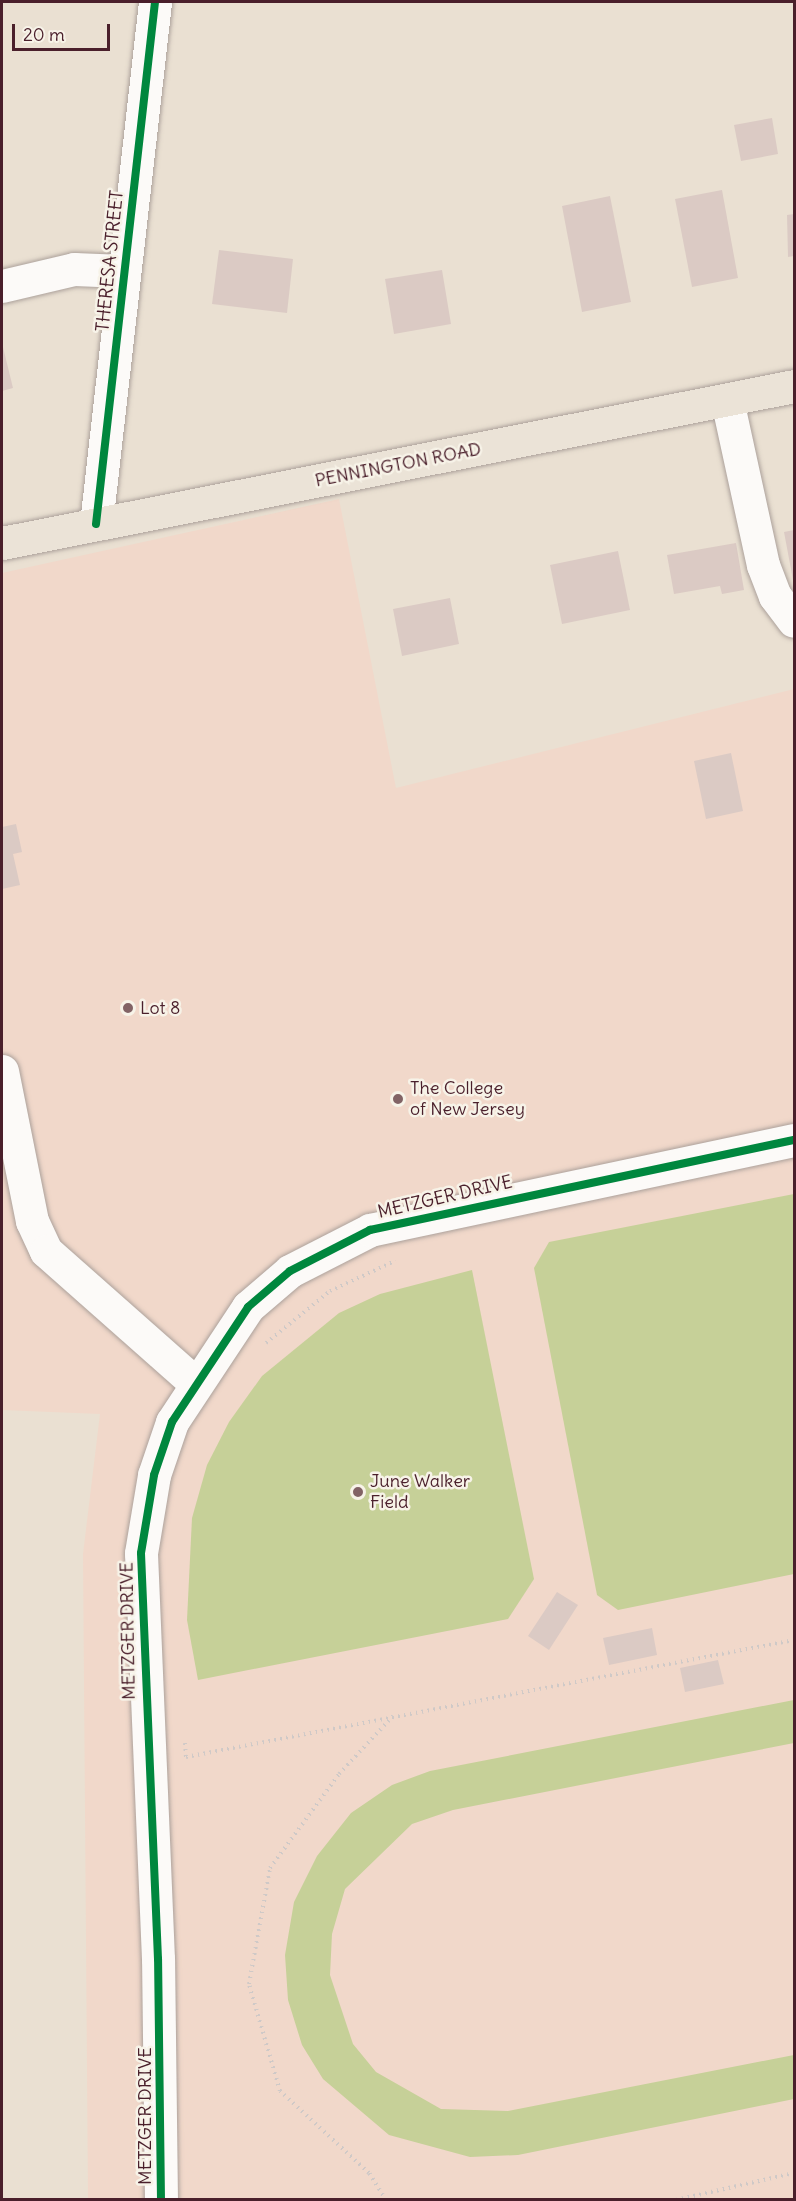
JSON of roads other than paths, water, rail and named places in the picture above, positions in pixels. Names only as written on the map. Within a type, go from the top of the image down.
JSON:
[{"type":"main road","name":"PENNINGTON ROAD","points":[[2,543],[795,386]]},
{"type":"street","name":"THERESA STREET","points":[[96,524],[155,2]]},
{"type":"street","points":[[2,286],[74,269],[123,270]]},
{"type":"street","points":[[727,400],[763,566],[775,596],[795,621]]},
{"type":"street","points":[[2,1071],[32,1221],[46,1251],[195,1383]]},
{"type":"street","name":"METZGER DRIVE","points":[[160,2199],[158,1959],[148,1765],[141,1553],[154,1475],[172,1422],[195,1383],[248,1308],[290,1271],[370,1230],[795,1140]]},
{"type":"place","name":"Lot 8","points":[[128,1008]]},
{"type":"place","name":"The College of New Jersey","points":[[398,1099]]},
{"type":"place","name":"June Walker Field","points":[[358,1492]]}]
